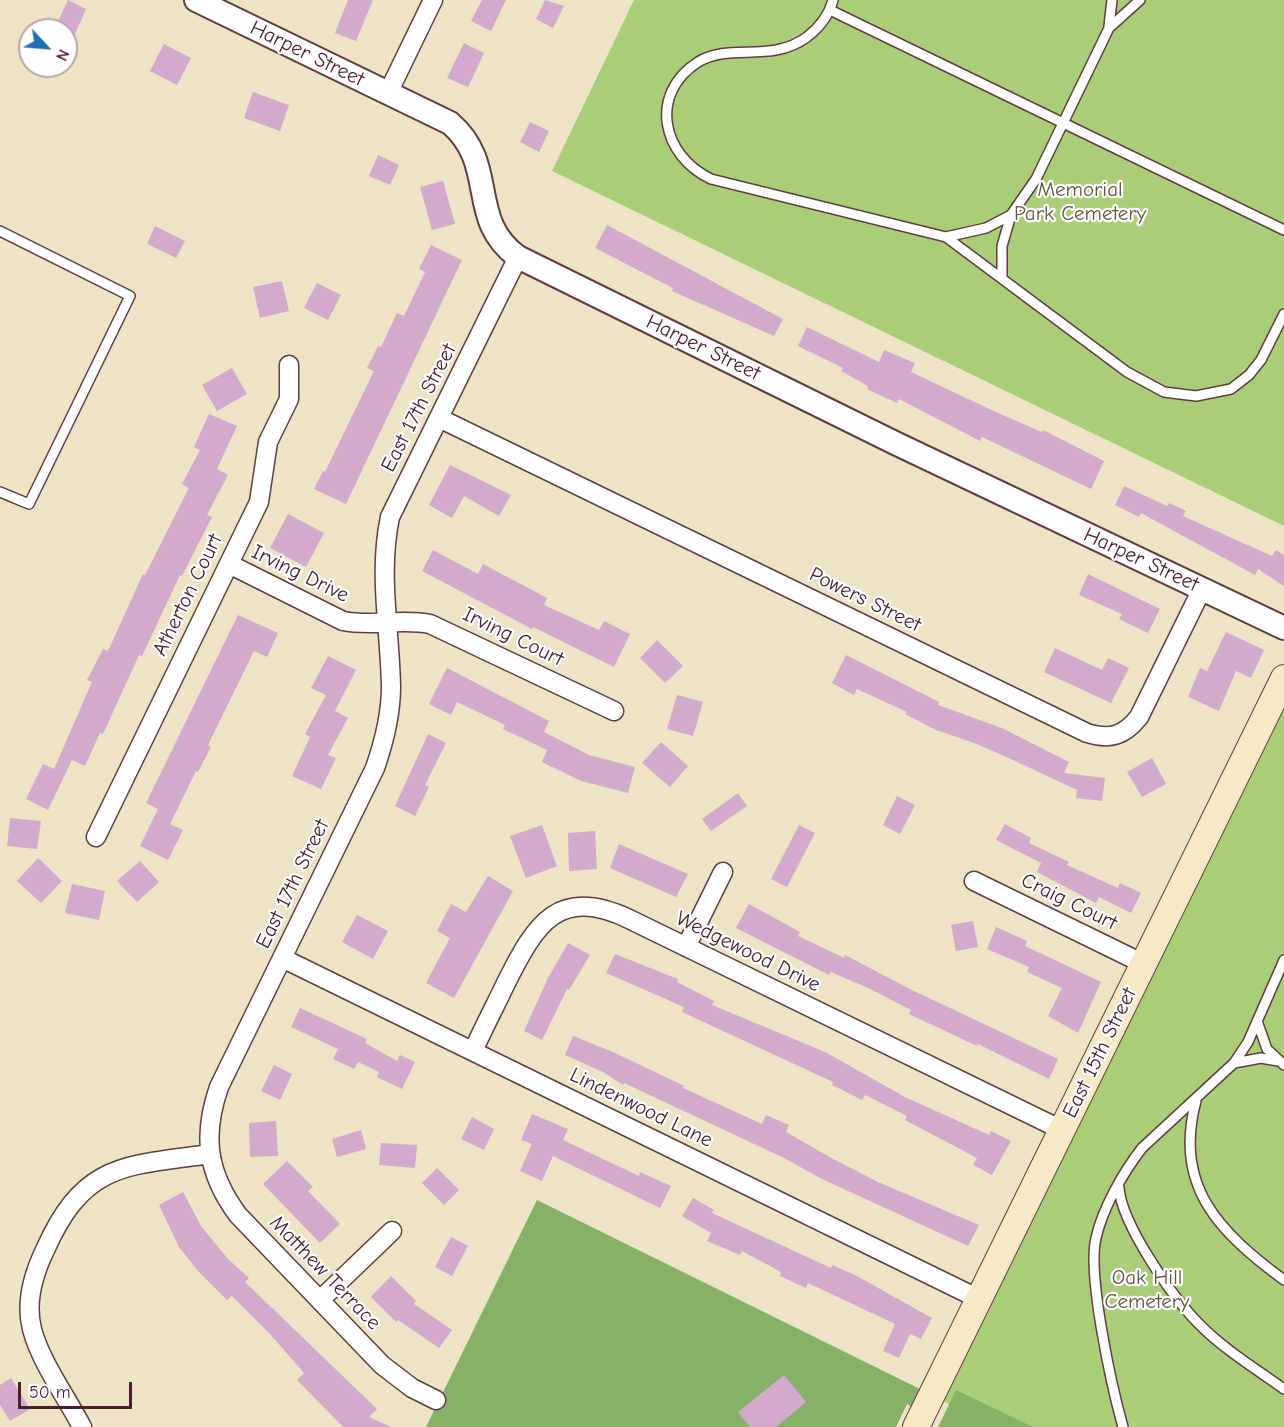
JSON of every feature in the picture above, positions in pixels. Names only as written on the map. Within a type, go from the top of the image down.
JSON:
[{"type":"main road","name":"East 15th Street","points":[[916,1427],[1284,678]]},
{"type":"street","name":"Harper Street","points":[[196,0],[450,123],[462,134],[478,164],[487,215],[493,232],[506,249],[518,257],[906,448],[1284,628]]},
{"type":"street","points":[[388,93],[433,0]]},
{"type":"street","name":"East 17th Street","points":[[210,1154],[209,1125],[219,1088],[375,768],[384,741],[391,688],[384,556],[390,517],[441,419],[518,257]]},
{"type":"street","name":"Atherton Court","points":[[96,837],[259,502],[268,442],[289,399],[289,365]]},
{"type":"street","name":"Powers Street","points":[[441,419],[1087,733],[1102,738],[1118,737],[1139,717],[1202,589]]},
{"type":"street","name":"Irving Drive","points":[[229,564],[343,621],[358,624],[387,623]]},
{"type":"street","name":"Irving Court","points":[[387,623],[419,622],[446,630],[614,711]]},
{"type":"street","points":[[686,947],[723,872]]},
{"type":"street","name":"Craig Court","points":[[974,881],[1144,964]]},
{"type":"street","name":"Wedgewood Drive","points":[[473,1051],[526,943],[535,930],[560,912],[576,907],[595,907],[612,911],[1062,1130]]},
{"type":"street","name":"Lindenwood Lane","points":[[282,958],[979,1299]]},
{"type":"street","points":[[82,1427],[32,1329],[31,1290],[34,1272],[56,1225],[79,1193],[111,1172],[130,1166],[210,1154]]},
{"type":"street","name":"Matthew Terrace","points":[[210,1154],[219,1188],[232,1207],[396,1378],[436,1400]]},
{"type":"street","points":[[320,1300],[392,1231]]},
{"type":"lane","points":[[833,0],[821,25],[797,44],[781,51],[710,57],[687,71],[672,94],[667,122],[674,149],[690,166],[711,179],[946,237],[1134,377],[1151,387],[1178,395],[1204,395],[1231,389],[1249,375],[1261,360],[1284,314]]},
{"type":"lane","points":[[1002,278],[1002,246],[1011,215],[1036,179],[1109,28],[1112,0]]},
{"type":"lane","points":[[1109,28],[1140,0]]},
{"type":"lane","points":[[830,10],[1284,230]]},
{"type":"lane","points":[[946,237],[986,228],[1011,215]]},
{"type":"lane","points":[[0,231],[130,296],[28,504],[0,492]]},
{"type":"lane","points":[[1123,1427],[1116,1402],[1095,1264],[1096,1239],[1119,1186],[1142,1148],[1196,1101],[1234,1063],[1248,1042],[1284,960]]},
{"type":"lane","points":[[1257,1021],[1268,1049],[1281,1063]]},
{"type":"lane","points":[[1234,1063],[1261,1058],[1281,1063]]},
{"type":"lane","points":[[1196,1101],[1189,1127],[1188,1154],[1193,1177],[1204,1199],[1220,1222],[1244,1247],[1284,1280]]},
{"type":"lane","points":[[1119,1186],[1124,1214],[1178,1298],[1199,1324],[1284,1389]]},
{"type":"green space","name":"Memorial Park Cemetery","points":[[634,0],[1284,0],[1284,526],[552,171]]},
{"type":"green space","name":"Oak Hill Cemetery","points":[[1284,700],[1284,1427],[996,1427],[941,1400]]},
{"type":"green space","points":[[537,1200],[922,1390],[913,1408],[907,1404],[896,1427],[426,1427]]},
{"type":"green space","points":[[956,1390],[1033,1427],[938,1427]]},
{"type":"building","points":[[68,0],[86,9],[78,27],[78,18],[60,18]]},
{"type":"building","points":[[348,0],[373,0],[356,41],[335,33]]},
{"type":"building","points":[[482,0],[506,0],[491,31],[471,21]]},
{"type":"building","points":[[545,0],[564,6],[553,28],[536,19]]},
{"type":"building","points":[[464,43],[484,53],[468,87],[447,78]]},
{"type":"building","points":[[164,44],[191,58],[177,85],[150,71]]},
{"type":"building","points":[[253,92],[289,105],[280,131],[244,118]]},
{"type":"building","points":[[530,122],[549,131],[539,152],[520,142]]},
{"type":"building","points":[[378,155],[399,165],[390,185],[369,176]]},
{"type":"building","points":[[443,181],[455,224],[432,230],[420,187]]},
{"type":"building","points":[[607,225],[783,319],[774,336],[672,291],[673,288],[595,248]]},
{"type":"building","points":[[155,226],[185,241],[176,258],[147,244]]},
{"type":"building","points":[[431,245],[462,260],[346,504],[314,489],[323,471],[325,472],[374,371],[367,368],[378,346],[381,347],[397,313],[404,316],[425,272],[419,269]]},
{"type":"building","points":[[282,281],[289,311],[260,318],[253,287]]},
{"type":"building","points":[[317,283],[341,295],[328,320],[304,308]]},
{"type":"building","points":[[807,327],[879,362],[884,350],[915,363],[911,372],[1000,414],[1042,432],[1043,430],[1104,461],[1091,489],[982,437],[980,441],[899,399],[897,403],[867,389],[868,386],[841,371],[843,368],[798,346]]},
{"type":"building","points":[[232,368],[247,394],[217,411],[202,385]]},
{"type":"building","points":[[209,414],[237,426],[217,469],[228,475],[207,515],[212,517],[182,576],[180,575],[142,656],[139,655],[103,734],[100,733],[85,766],[72,760],[48,810],[26,799],[43,764],[54,769],[92,682],[87,680],[103,649],[108,651],[143,574],[145,575],[189,488],[182,484],[200,450],[194,447]]},
{"type":"building","points":[[450,465],[511,495],[499,516],[464,496],[452,518],[429,505]]},
{"type":"building","points":[[1124,486],[1167,506],[1169,503],[1186,511],[1183,516],[1272,556],[1276,550],[1284,555],[1284,586],[1258,569],[1255,575],[1141,513],[1139,517],[1115,505]]},
{"type":"building","points":[[288,514],[324,533],[306,567],[270,548]]},
{"type":"building","points":[[433,550],[478,574],[483,564],[547,598],[544,605],[599,630],[604,621],[630,634],[614,667],[533,627],[532,629],[422,571]]},
{"type":"building","points":[[1088,574],[1160,609],[1148,633],[1119,619],[1122,614],[1079,595]]},
{"type":"building","points":[[238,615],[278,633],[267,657],[254,651],[208,745],[211,747],[198,772],[196,771],[170,824],[183,830],[168,860],[140,846],[158,809],[146,803]]},
{"type":"building","points":[[1226,632],[1264,650],[1251,678],[1236,671],[1219,711],[1188,697],[1200,668],[1207,671]]},
{"type":"building","points":[[657,640],[683,666],[665,683],[640,658]]},
{"type":"building","points":[[1055,648],[1102,670],[1108,658],[1129,668],[1111,703],[1044,672]]},
{"type":"building","points":[[846,655],[939,702],[938,705],[1002,728],[1069,762],[1064,773],[1105,778],[1102,801],[1076,798],[1077,790],[977,744],[936,730],[905,714],[907,712],[857,689],[854,695],[832,683]]},
{"type":"building","points":[[328,656],[356,670],[335,711],[348,718],[328,755],[336,758],[321,789],[292,776],[310,737],[305,734],[326,695],[311,688]]},
{"type":"building","points":[[447,668],[549,721],[544,732],[589,755],[635,767],[628,793],[581,781],[542,762],[547,750],[503,729],[505,725],[457,702],[451,715],[429,704]]},
{"type":"building","points":[[677,695],[703,702],[693,736],[667,729]]},
{"type":"building","points":[[428,734],[446,743],[425,785],[429,787],[415,816],[395,806]]},
{"type":"building","points":[[661,742],[688,766],[670,787],[642,763]]},
{"type":"building","points":[[1152,758],[1166,784],[1142,797],[1127,772]]},
{"type":"building","points":[[738,793],[747,806],[711,831],[702,819]]},
{"type":"building","points":[[897,796],[915,805],[900,834],[883,825]]},
{"type":"building","points":[[10,818],[41,821],[37,849],[7,846]]},
{"type":"building","points":[[1005,824],[1031,838],[1029,843],[1069,862],[1067,865],[1118,888],[1120,883],[1141,893],[1131,913],[1099,897],[1096,903],[1037,872],[1041,863],[996,840]]},
{"type":"building","points":[[542,825],[557,866],[526,878],[510,836]]},
{"type":"building","points":[[799,825],[815,833],[787,887],[771,879]]},
{"type":"building","points":[[595,831],[597,869],[569,871],[568,833]]},
{"type":"building","points":[[619,844],[688,874],[676,897],[610,868]]},
{"type":"building","points":[[38,858],[62,881],[41,903],[17,881]]},
{"type":"building","points":[[140,861],[159,882],[137,902],[117,881]]},
{"type":"building","points":[[488,876],[513,891],[454,998],[426,983],[450,938],[437,931],[451,904],[466,912]]},
{"type":"building","points":[[72,884],[105,891],[99,920],[65,913]]},
{"type":"building","points":[[749,904],[800,932],[798,936],[844,958],[845,955],[912,990],[1058,1059],[1049,1079],[978,1044],[977,1046],[909,1014],[911,1010],[868,988],[831,972],[829,975],[736,928]]},
{"type":"building","points":[[357,915],[388,931],[373,959],[342,942]]},
{"type":"building","points":[[973,921],[978,947],[956,951],[951,925]]},
{"type":"building","points":[[996,927],[1027,941],[1025,946],[1101,982],[1078,1033],[1048,1016],[1062,988],[1027,972],[1029,967],[987,949]]},
{"type":"building","points":[[568,943],[590,955],[569,990],[567,989],[542,1040],[524,1031],[548,978]]},
{"type":"building","points":[[615,954],[678,979],[677,982],[714,1001],[712,1005],[825,1052],[905,1097],[989,1135],[991,1131],[1011,1141],[992,1175],[973,1165],[977,1158],[905,1120],[907,1116],[865,1095],[862,1100],[832,1085],[833,1082],[682,1012],[684,1007],[606,973]]},
{"type":"building","points":[[300,1008],[367,1039],[365,1043],[397,1061],[400,1055],[415,1062],[402,1089],[377,1077],[379,1072],[358,1062],[354,1069],[333,1059],[338,1049],[291,1027]]},
{"type":"building","points":[[573,1036],[613,1052],[684,1086],[683,1088],[762,1124],[766,1115],[789,1125],[786,1132],[833,1159],[878,1182],[979,1225],[968,1246],[822,1179],[784,1158],[624,1083],[623,1085],[603,1072],[565,1055]]},
{"type":"building","points":[[274,1065],[292,1074],[280,1100],[261,1091]]},
{"type":"building","points":[[532,1114],[568,1129],[563,1140],[639,1176],[640,1172],[671,1186],[660,1208],[553,1156],[542,1181],[520,1171],[532,1144],[521,1140]]},
{"type":"building","points":[[472,1117],[494,1129],[484,1150],[461,1139]]},
{"type":"building","points":[[276,1121],[278,1156],[250,1157],[249,1123]]},
{"type":"building","points":[[361,1130],[366,1149],[337,1157],[332,1139]]},
{"type":"building","points":[[381,1143],[417,1145],[415,1168],[379,1165]]},
{"type":"building","points":[[287,1161],[313,1187],[308,1191],[340,1224],[320,1243],[263,1184]]},
{"type":"building","points":[[437,1168],[459,1190],[444,1205],[422,1183]]},
{"type":"building","points":[[183,1192],[201,1226],[228,1259],[249,1278],[245,1282],[377,1409],[369,1417],[391,1427],[343,1427],[297,1380],[304,1373],[270,1334],[232,1296],[227,1300],[198,1271],[179,1247],[159,1205]]},
{"type":"building","points":[[693,1198],[714,1210],[712,1213],[831,1268],[832,1265],[855,1275],[932,1318],[921,1339],[910,1334],[899,1358],[883,1351],[895,1324],[808,1283],[806,1288],[780,1276],[781,1272],[742,1251],[740,1255],[707,1241],[711,1233],[682,1216]]},
{"type":"building","points":[[451,1237],[468,1246],[452,1276],[435,1267]]},
{"type":"building","points":[[391,1276],[416,1301],[414,1304],[452,1330],[439,1348],[398,1320],[396,1322],[371,1297]]},
{"type":"building","points":[[784,1375],[806,1402],[776,1427],[750,1427],[738,1412]]},
{"type":"building","points":[[11,1378],[30,1409],[10,1421],[0,1405],[0,1385]]}]
